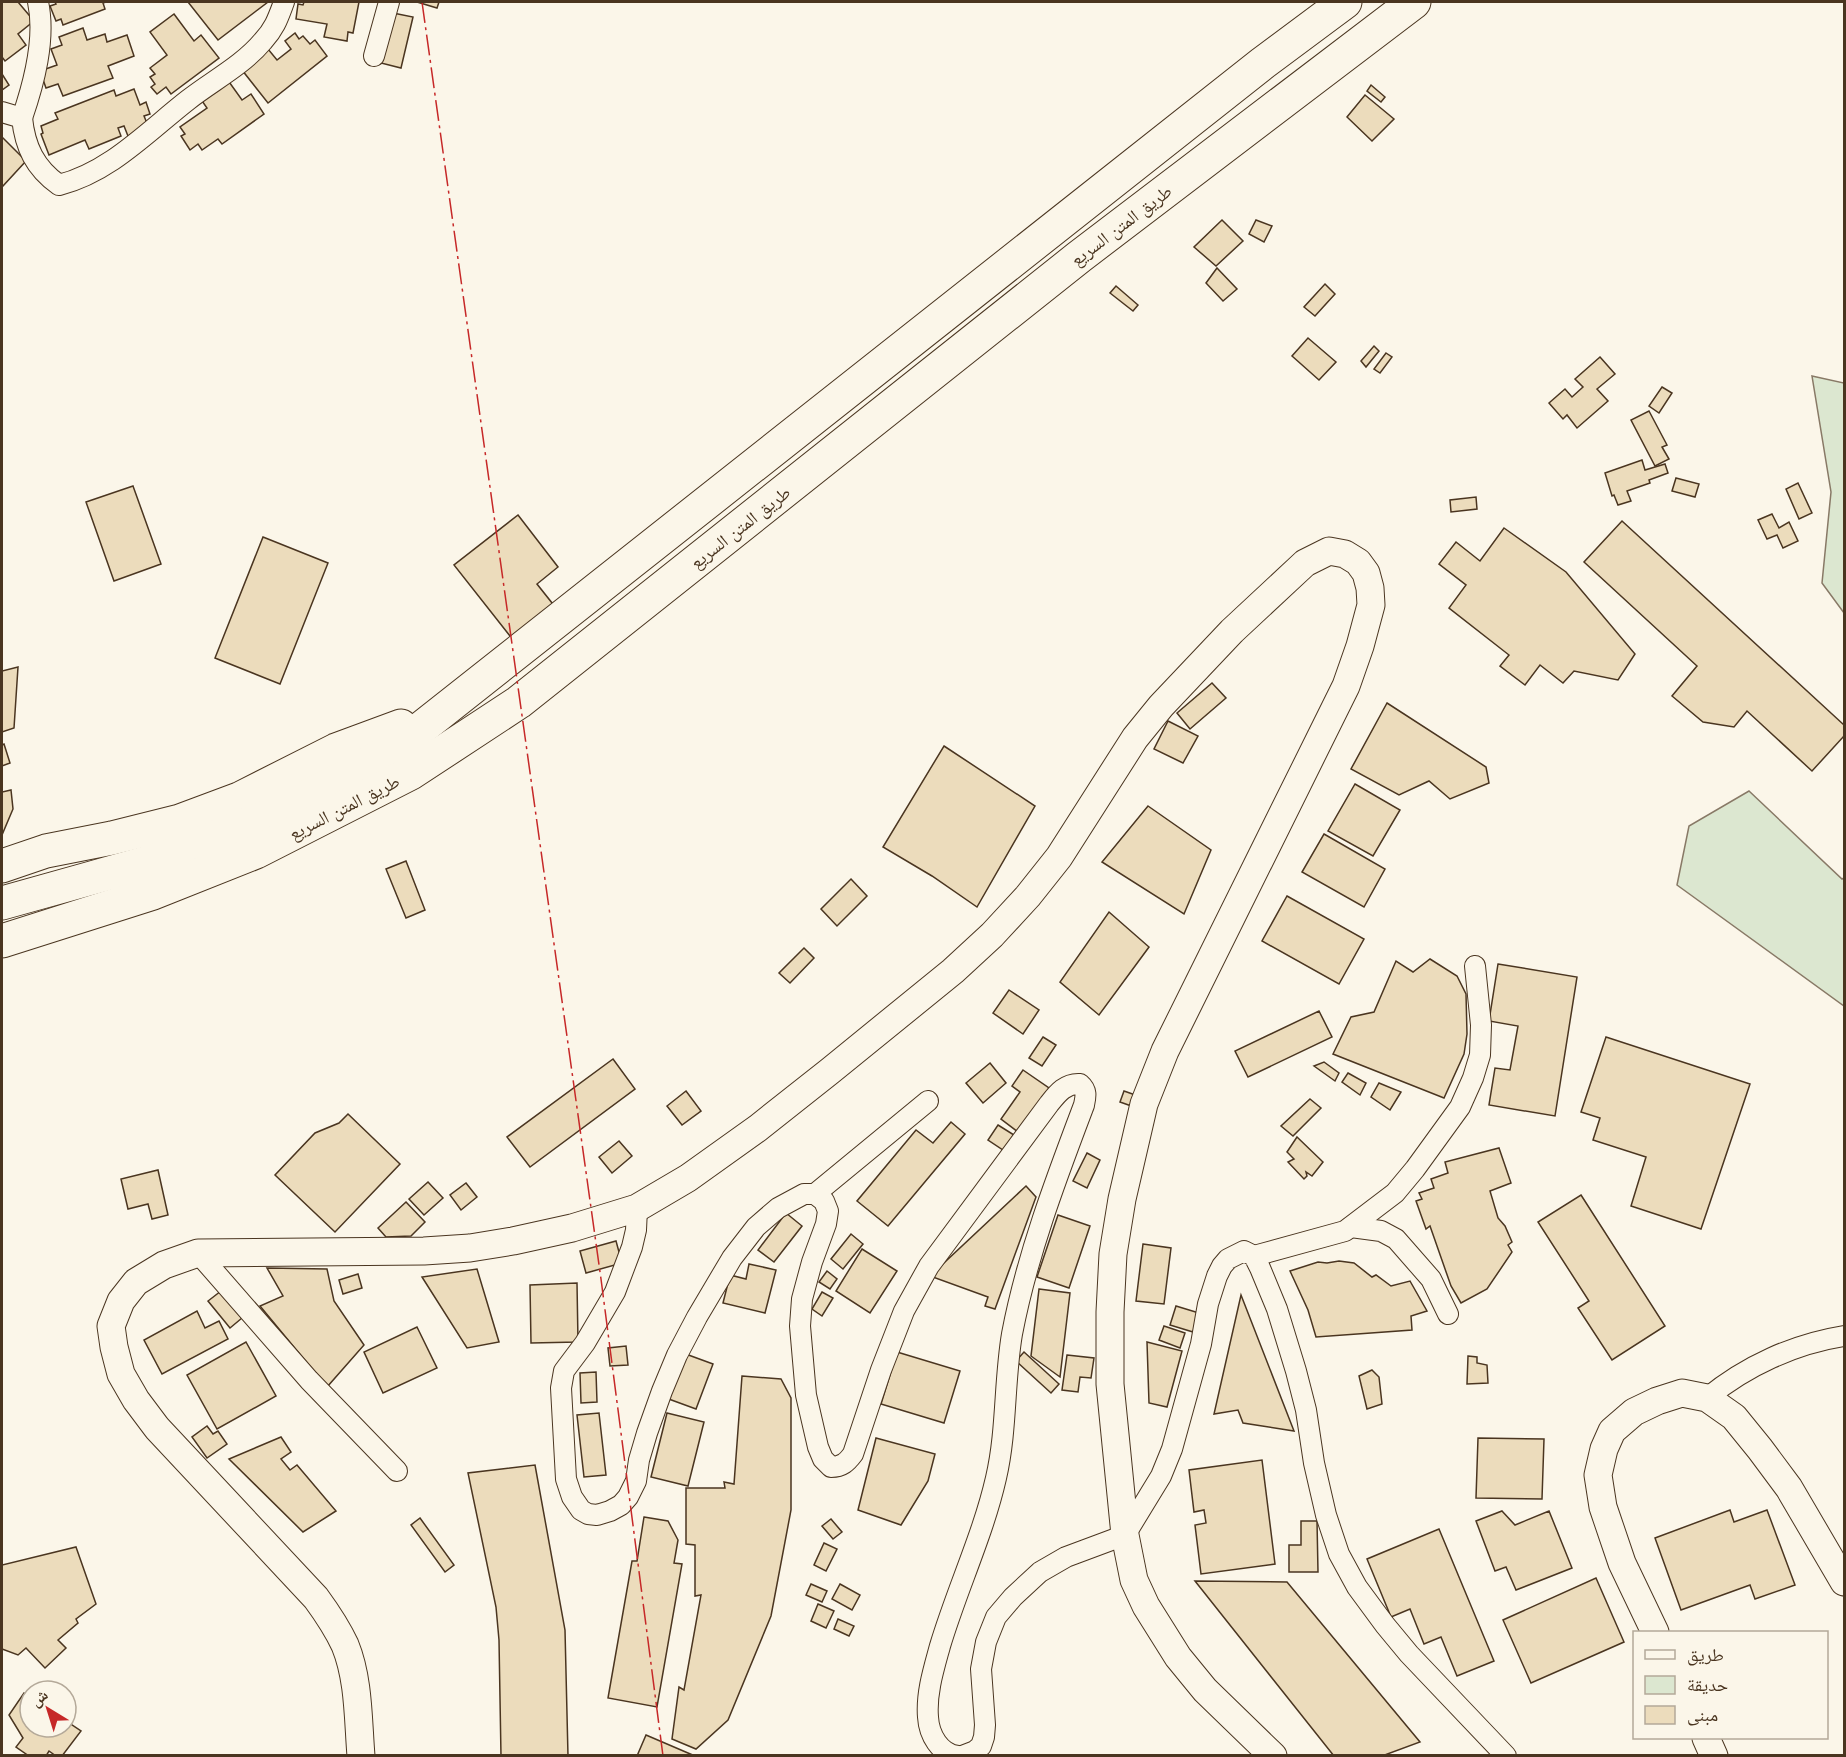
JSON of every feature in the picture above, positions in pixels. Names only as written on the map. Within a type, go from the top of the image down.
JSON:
[{"type":"highway","name":"طريق المتن السريع","points":[[2,903],[163,858],[265,817],[348,775],[410,737],[1244,78],[1345,2]]},
{"type":"highway","name":"طريق المتن السريع","points":[[2,941],[153,893],[256,852],[411,773],[519,702],[1079,257],[1414,2]]},
{"type":"highway","points":[[2,866],[46,851],[180,821],[238,799],[336,750],[450,706]]},
{"type":"street","points":[[38,2],[41,17],[37,62],[34,83],[22,118],[24,139],[28,150],[42,171],[59,185],[72,182],[109,163],[140,142],[188,100],[232,69],[261,44],[275,28],[284,2]]},
{"type":"street","points":[[374,56],[389,2]]},
{"type":"street","points":[[2,112],[22,118]]},
{"type":"street","points":[[361,1755],[354,1679],[346,1648],[334,1623],[316,1598],[289,1568],[157,1428],[136,1400],[121,1374],[111,1326],[121,1301],[136,1282],[164,1265],[198,1253],[424,1251],[470,1248],[513,1241],[572,1228],[638,1208],[688,1178],[758,1128],[908,1008],[992,935],[1028,896],[1059,856],[1135,738],[1161,706],[1232,631],[1305,563],[1329,551],[1344,554],[1358,562],[1366,573],[1371,605],[1360,646],[1346,686],[1165,1051],[1144,1104],[1122,1199],[1113,1254],[1110,1312],[1110,1384],[1125,1535],[1134,1580],[1146,1606],[1178,1657],[1205,1690],[1273,1755]]},
{"type":"street","points":[[1254,1256],[1345,1231],[1395,1193],[1415,1170],[1460,1107],[1480,1055],[1481,1025],[1475,966]]},
{"type":"street","points":[[638,1208],[632,1247],[615,1292],[585,1343],[564,1371],[561,1388],[566,1479],[572,1497],[580,1510],[588,1514],[597,1515],[610,1511],[621,1505],[633,1490],[647,1433],[677,1355],[697,1317],[732,1258],[756,1227],[777,1208],[804,1194],[815,1194],[824,1201],[828,1211],[802,1299],[800,1326],[806,1395],[823,1459],[831,1467],[838,1467],[847,1462],[853,1454],[881,1370],[904,1311],[929,1266],[1060,1091],[1080,1084],[1086,1092],[1084,1104],[1054,1185],[1019,1302],[1007,1367],[997,1477],[967,1570],[949,1616],[935,1664],[927,1715],[937,1744],[951,1755],[975,1751],[981,1746],[986,1725],[981,1669],[986,1642],[996,1617],[1013,1597],[1040,1572],[1066,1557],[1125,1535],[1161,1476],[1172,1449],[1185,1409],[1216,1276],[1222,1266],[1235,1254],[1244,1251],[1254,1256],[1277,1310],[1306,1410],[1326,1515],[1339,1554],[1357,1587],[1409,1654],[1506,1755]]},
{"type":"street","points":[[815,1194],[928,1101]]},
{"type":"street","points":[[1351,1227],[1381,1231],[1396,1239],[1431,1279],[1448,1314]]},
{"type":"street","points":[[198,1253],[309,1380],[397,1471]]},
{"type":"street","points":[[1707,1398],[1727,1381],[1788,1351],[1845,1336]]},
{"type":"street","points":[[1655,1631],[1614,1541],[1603,1507],[1598,1475],[1604,1449],[1612,1431],[1634,1412],[1682,1393],[1707,1398],[1734,1417],[1789,1488],[1845,1582]]},
{"type":"street","points":[[1707,1739],[1714,1755]]},
{"type":"green space","points":[[1812,376],[1844,383],[1844,613],[1822,583],[1831,492]]},
{"type":"green space","points":[[1749,791],[1842,879],[1844,878],[1844,1006],[1677,885],[1689,826]]},
{"type":"building","points":[[2,2],[18,2],[34,21],[18,34],[26,45],[5,61],[2,57]]},
{"type":"building","points":[[55,2],[106,2],[103,3],[105,9],[63,25],[61,19],[56,21],[50,6],[56,4]]},
{"type":"building","points":[[188,2],[268,2],[218,40]]},
{"type":"building","points":[[304,2],[359,2],[353,33],[348,32],[347,41],[324,37],[327,24],[296,19],[298,4],[303,5]]},
{"type":"building","points":[[417,2],[439,2],[437,8]]},
{"type":"building","points":[[393,13],[413,17],[401,68],[381,63]]},
{"type":"building","points":[[174,14],[194,41],[201,35],[219,58],[171,94],[166,87],[157,94],[151,87],[155,84],[150,77],[155,74],[150,68],[167,55],[150,32]]},
{"type":"building","points":[[83,28],[87,40],[105,34],[107,42],[127,35],[134,56],[108,66],[113,78],[63,96],[58,84],[46,88],[40,71],[57,65],[51,49],[62,45],[59,37]]},
{"type":"building","points":[[295,33],[299,39],[303,36],[310,44],[315,40],[327,56],[268,103],[242,70],[268,49],[277,60],[291,49],[285,41]]},
{"type":"building","points":[[2,74],[9,85],[2,90]]},
{"type":"building","points":[[227,79],[242,100],[251,94],[264,114],[222,144],[218,139],[202,150],[198,144],[190,150],[181,136],[185,134],[180,127],[207,108],[200,98]]},
{"type":"building","points":[[1371,85],[1385,97],[1381,102],[1367,91]]},
{"type":"building","points":[[134,89],[140,105],[146,102],[150,114],[144,116],[149,128],[128,136],[124,126],[118,128],[121,136],[89,149],[85,140],[49,155],[41,134],[43,133],[41,126],[58,119],[55,113],[114,90],[116,96]]},
{"type":"building","points":[[1365,95],[1394,119],[1372,141],[1347,117]]},
{"type":"building","points":[[2,137],[26,161],[2,187]]},
{"type":"building","points":[[1222,220],[1243,241],[1216,266],[1194,247]]},
{"type":"building","points":[[1256,220],[1272,226],[1264,242],[1249,234]]},
{"type":"building","points":[[1217,268],[1237,289],[1223,301],[1206,283]]},
{"type":"building","points":[[1325,284],[1335,294],[1315,316],[1304,307]]},
{"type":"building","points":[[1116,286],[1138,305],[1133,311],[1110,293]]},
{"type":"building","points":[[1308,338],[1336,362],[1319,380],[1292,356]]},
{"type":"building","points":[[1374,346],[1379,351],[1366,367],[1361,361]]},
{"type":"building","points":[[1386,353],[1392,357],[1380,373],[1374,369]]},
{"type":"building","points":[[1600,357],[1615,374],[1597,389],[1608,401],[1577,428],[1567,415],[1563,419],[1549,403],[1565,389],[1572,397],[1583,387],[1575,379]]},
{"type":"building","points":[[1662,387],[1672,393],[1659,413],[1649,406]]},
{"type":"building","points":[[1649,411],[1667,445],[1662,447],[1669,459],[1655,466],[1631,420]]},
{"type":"building","points":[[1642,460],[1645,470],[1665,464],[1668,473],[1649,480],[1650,483],[1627,491],[1631,501],[1618,505],[1614,495],[1612,496],[1605,473]]},
{"type":"building","points":[[1676,478],[1699,484],[1695,497],[1672,491]]},
{"type":"building","points":[[1798,483],[1812,513],[1799,519],[1786,489]]},
{"type":"building","points":[[133,486],[161,564],[114,581],[86,502]]},
{"type":"building","points":[[1476,497],[1477,509],[1451,512],[1450,500]]},
{"type":"building","points":[[1772,514],[1779,528],[1789,522],[1798,541],[1783,548],[1777,535],[1767,539],[1758,520]]},
{"type":"building","points":[[518,515],[558,567],[537,584],[556,608],[514,641],[454,565]]},
{"type":"building","points":[[1622,521],[1844,725],[1844,736],[1812,771],[1747,711],[1734,727],[1703,722],[1672,696],[1697,666],[1584,562]]},
{"type":"building","points":[[1504,528],[1566,572],[1635,654],[1618,680],[1574,671],[1563,683],[1540,665],[1525,685],[1500,666],[1509,655],[1449,608],[1466,585],[1439,564],[1456,542],[1480,561]]},
{"type":"building","points":[[263,537],[328,563],[280,684],[215,658]]},
{"type":"building","points":[[18,667],[14,728],[2,732],[2,671]]},
{"type":"building","points":[[1212,683],[1226,698],[1190,729],[1177,713]]},
{"type":"building","points":[[1387,703],[1486,767],[1489,783],[1450,799],[1429,781],[1399,795],[1351,769]]},
{"type":"building","points":[[1168,721],[1198,736],[1183,763],[1154,749]]},
{"type":"building","points":[[4,744],[10,763],[2,766],[2,745]]},
{"type":"building","points":[[944,746],[1035,806],[977,907],[932,876],[883,847]]},
{"type":"building","points":[[1355,784],[1400,810],[1373,856],[1328,831]]},
{"type":"building","points":[[11,790],[13,809],[2,835],[2,792]]},
{"type":"building","points":[[1148,806],[1211,850],[1184,914],[1102,862]]},
{"type":"building","points":[[1324,834],[1385,869],[1364,907],[1302,872]]},
{"type":"building","points":[[406,861],[425,910],[406,918],[386,869]]},
{"type":"building","points":[[851,879],[867,896],[837,926],[821,909]]},
{"type":"building","points":[[1287,896],[1364,939],[1339,984],[1262,941]]},
{"type":"building","points":[[1109,912],[1149,947],[1099,1015],[1060,982]]},
{"type":"building","points":[[804,948],[814,958],[790,983],[779,973]]},
{"type":"building","points":[[1430,959],[1457,976],[1466,994],[1467,1034],[1464,1054],[1444,1098],[1333,1054],[1351,1017],[1374,1012],[1396,961],[1413,972]]},
{"type":"building","points":[[1498,964],[1577,977],[1555,1116],[1489,1105],[1495,1068],[1510,1070],[1518,1026],[1489,1021]]},
{"type":"building","points":[[1009,990],[1039,1010],[1023,1034],[993,1013]]},
{"type":"building","points":[[1319,1011],[1332,1037],[1248,1077],[1235,1051]]},
{"type":"building","points":[[1043,1037],[1056,1045],[1042,1066],[1029,1058]]},
{"type":"building","points":[[1606,1037],[1750,1084],[1701,1229],[1631,1206],[1646,1157],[1593,1140],[1600,1118],[1581,1112]]},
{"type":"building","points":[[613,1059],[635,1089],[530,1167],[507,1137]]},
{"type":"building","points":[[1324,1062],[1339,1073],[1335,1081],[1314,1066]]},
{"type":"building","points":[[990,1063],[1006,1083],[983,1103],[966,1083]]},
{"type":"building","points":[[1023,1070],[1049,1088],[1018,1132],[1001,1119],[1020,1092],[1012,1086]]},
{"type":"building","points":[[1348,1073],[1366,1083],[1360,1095],[1342,1082]]},
{"type":"building","points":[[1379,1083],[1401,1092],[1390,1110],[1371,1097]]},
{"type":"building","points":[[686,1091],[701,1111],[682,1125],[667,1106]]},
{"type":"building","points":[[1124,1091],[1141,1097],[1137,1108],[1120,1102]]},
{"type":"building","points":[[1310,1099],[1321,1108],[1293,1136],[1281,1126]]},
{"type":"building","points":[[348,1114],[400,1164],[335,1232],[275,1175],[315,1133],[339,1123]]},
{"type":"building","points":[[951,1122],[965,1134],[888,1226],[857,1201],[916,1130],[933,1143]]},
{"type":"building","points":[[998,1125],[1014,1135],[1003,1150],[988,1140]]},
{"type":"building","points":[[1297,1137],[1323,1162],[1312,1176],[1306,1172],[1307,1176],[1304,1179],[1288,1162],[1294,1159],[1287,1152]]},
{"type":"building","points":[[619,1141],[632,1156],[612,1173],[599,1157]]},
{"type":"building","points":[[1499,1148],[1511,1183],[1490,1191],[1498,1218],[1505,1226],[1512,1242],[1508,1245],[1512,1252],[1487,1289],[1461,1303],[1451,1286],[1430,1226],[1426,1229],[1416,1201],[1422,1199],[1419,1193],[1434,1188],[1431,1179],[1448,1173],[1445,1162]]},
{"type":"building","points":[[1087,1153],[1100,1160],[1087,1188],[1073,1181]]},
{"type":"building","points":[[158,1170],[168,1215],[152,1219],[148,1204],[128,1209],[121,1179]]},
{"type":"building","points":[[428,1182],[443,1198],[424,1215],[409,1199]]},
{"type":"building","points":[[466,1183],[477,1197],[461,1210],[450,1195]]},
{"type":"building","points":[[1026,1186],[1036,1197],[995,1309],[985,1306],[988,1297],[930,1276]]},
{"type":"building","points":[[1581,1195],[1665,1326],[1612,1360],[1578,1308],[1589,1301],[1538,1222]]},
{"type":"building","points":[[406,1202],[425,1222],[411,1236],[386,1237],[378,1228]]},
{"type":"building","points":[[786,1213],[802,1226],[774,1262],[758,1250]]},
{"type":"building","points":[[1058,1215],[1090,1226],[1069,1288],[1037,1277]]},
{"type":"building","points":[[851,1234],[863,1244],[843,1269],[831,1259]]},
{"type":"building","points":[[616,1241],[622,1263],[586,1273],[580,1251]]},
{"type":"building","points":[[1143,1244],[1171,1248],[1164,1304],[1136,1301]]},
{"type":"building","points":[[862,1249],[897,1271],[870,1313],[836,1291]]},
{"type":"building","points":[[1318,1262],[1354,1263],[1372,1277],[1376,1275],[1391,1286],[1410,1281],[1427,1311],[1411,1316],[1412,1330],[1316,1337],[1308,1310],[1290,1271]]},
{"type":"building","points":[[749,1264],[776,1270],[765,1313],[723,1303],[730,1275],[746,1279]]},
{"type":"building","points":[[267,1268],[327,1269],[334,1301],[364,1345],[327,1387],[260,1306],[283,1296]]},
{"type":"building","points":[[477,1269],[499,1342],[467,1348],[422,1277]]},
{"type":"building","points":[[827,1271],[837,1279],[830,1289],[819,1282]]},
{"type":"building","points":[[358,1274],[362,1288],[343,1294],[339,1280]]},
{"type":"building","points":[[577,1283],[578,1342],[531,1343],[530,1285]]},
{"type":"building","points":[[1039,1289],[1070,1293],[1060,1377],[1031,1356]]},
{"type":"building","points":[[221,1291],[242,1318],[230,1328],[208,1301]]},
{"type":"building","points":[[822,1292],[833,1298],[822,1316],[812,1309]]},
{"type":"building","points":[[1241,1295],[1294,1431],[1243,1423],[1238,1410],[1214,1414]]},
{"type":"building","points":[[1176,1306],[1199,1313],[1193,1332],[1170,1325]]},
{"type":"building","points":[[197,1311],[205,1328],[219,1321],[228,1339],[162,1374],[144,1340]]},
{"type":"building","points":[[1164,1326],[1185,1333],[1180,1348],[1159,1340]]},
{"type":"building","points":[[417,1327],[437,1368],[383,1393],[364,1352]]},
{"type":"building","points":[[246,1342],[276,1396],[217,1429],[187,1375]]},
{"type":"building","points":[[1147,1342],[1182,1351],[1167,1407],[1149,1403]]},
{"type":"building","points":[[626,1346],[628,1365],[610,1366],[608,1348]]},
{"type":"building","points":[[897,1352],[960,1371],[944,1423],[881,1404]]},
{"type":"building","points":[[1024,1352],[1059,1384],[1051,1393],[1016,1361]]},
{"type":"building","points":[[683,1353],[713,1364],[696,1409],[666,1398]]},
{"type":"building","points":[[1067,1355],[1094,1358],[1091,1378],[1080,1377],[1078,1392],[1062,1390]]},
{"type":"building","points":[[1468,1356],[1477,1357],[1477,1363],[1487,1365],[1488,1383],[1467,1384]]},
{"type":"building","points":[[1372,1370],[1379,1377],[1382,1404],[1367,1409],[1359,1376]]},
{"type":"building","points":[[596,1372],[597,1402],[581,1403],[580,1373]]},
{"type":"building","points":[[742,1376],[781,1379],[791,1398],[791,1510],[771,1616],[728,1720],[696,1749],[672,1739],[679,1687],[684,1690],[701,1595],[695,1596],[695,1545],[686,1544],[686,1488],[725,1488],[724,1482],[734,1484]]},
{"type":"building","points":[[599,1413],[606,1475],[584,1477],[577,1415]]},
{"type":"building","points":[[667,1413],[704,1422],[688,1486],[651,1477]]},
{"type":"building","points":[[207,1426],[213,1434],[218,1431],[227,1444],[207,1458],[192,1437]]},
{"type":"building","points":[[281,1437],[291,1452],[281,1459],[290,1470],[297,1465],[336,1511],[303,1532],[229,1459]]},
{"type":"building","points":[[876,1438],[935,1454],[928,1481],[901,1525],[858,1510]]},
{"type":"building","points":[[1478,1438],[1544,1439],[1542,1499],[1476,1498]]},
{"type":"building","points":[[1262,1460],[1275,1564],[1201,1574],[1195,1525],[1206,1523],[1204,1510],[1194,1512],[1189,1470]]},
{"type":"building","points":[[535,1465],[565,1630],[568,1756],[501,1756],[499,1640],[496,1607],[468,1473]]},
{"type":"building","points":[[1730,1510],[1734,1522],[1767,1510],[1795,1585],[1755,1599],[1750,1585],[1681,1610],[1655,1538]]},
{"type":"building","points":[[1502,1511],[1515,1525],[1549,1511],[1572,1568],[1516,1590],[1506,1567],[1495,1571],[1476,1521]]},
{"type":"building","points":[[644,1517],[668,1521],[678,1540],[674,1563],[682,1564],[657,1707],[608,1698],[632,1561],[637,1561]]},
{"type":"building","points":[[420,1518],[454,1565],[445,1572],[411,1525]]},
{"type":"building","points":[[831,1519],[842,1532],[833,1539],[822,1526]]},
{"type":"building","points":[[1301,1521],[1317,1521],[1318,1572],[1289,1572],[1289,1545],[1301,1545]]},
{"type":"building","points":[[1439,1529],[1494,1661],[1457,1676],[1441,1637],[1424,1644],[1410,1609],[1391,1617],[1367,1559]]},
{"type":"building","points":[[824,1543],[837,1549],[826,1571],[814,1565]]},
{"type":"building","points":[[76,1547],[96,1604],[76,1619],[78,1623],[58,1640],[66,1648],[45,1668],[26,1648],[18,1655],[2,1649],[2,1565]]},
{"type":"building","points":[[1596,1578],[1624,1642],[1531,1683],[1503,1620]]},
{"type":"building","points":[[1195,1581],[1287,1582],[1420,1742],[1382,1756],[1334,1756]]},
{"type":"building","points":[[811,1584],[827,1591],[822,1602],[806,1595]]},
{"type":"building","points":[[840,1584],[860,1595],[852,1610],[832,1599]]},
{"type":"building","points":[[818,1604],[834,1611],[826,1628],[811,1621]]},
{"type":"building","points":[[838,1619],[854,1626],[849,1636],[834,1629]]},
{"type":"building","points":[[18,1702],[18,1730],[9,1715]]},
{"type":"building","points":[[646,1735],[695,1756],[637,1756]]},
{"type":"building","points":[[22,1739],[75,1739],[62,1756],[56,1756],[49,1751],[46,1756],[29,1756],[16,1747]]},
{"type":"power","points":[[422,2],[601,1279],[663,1756]]}]
